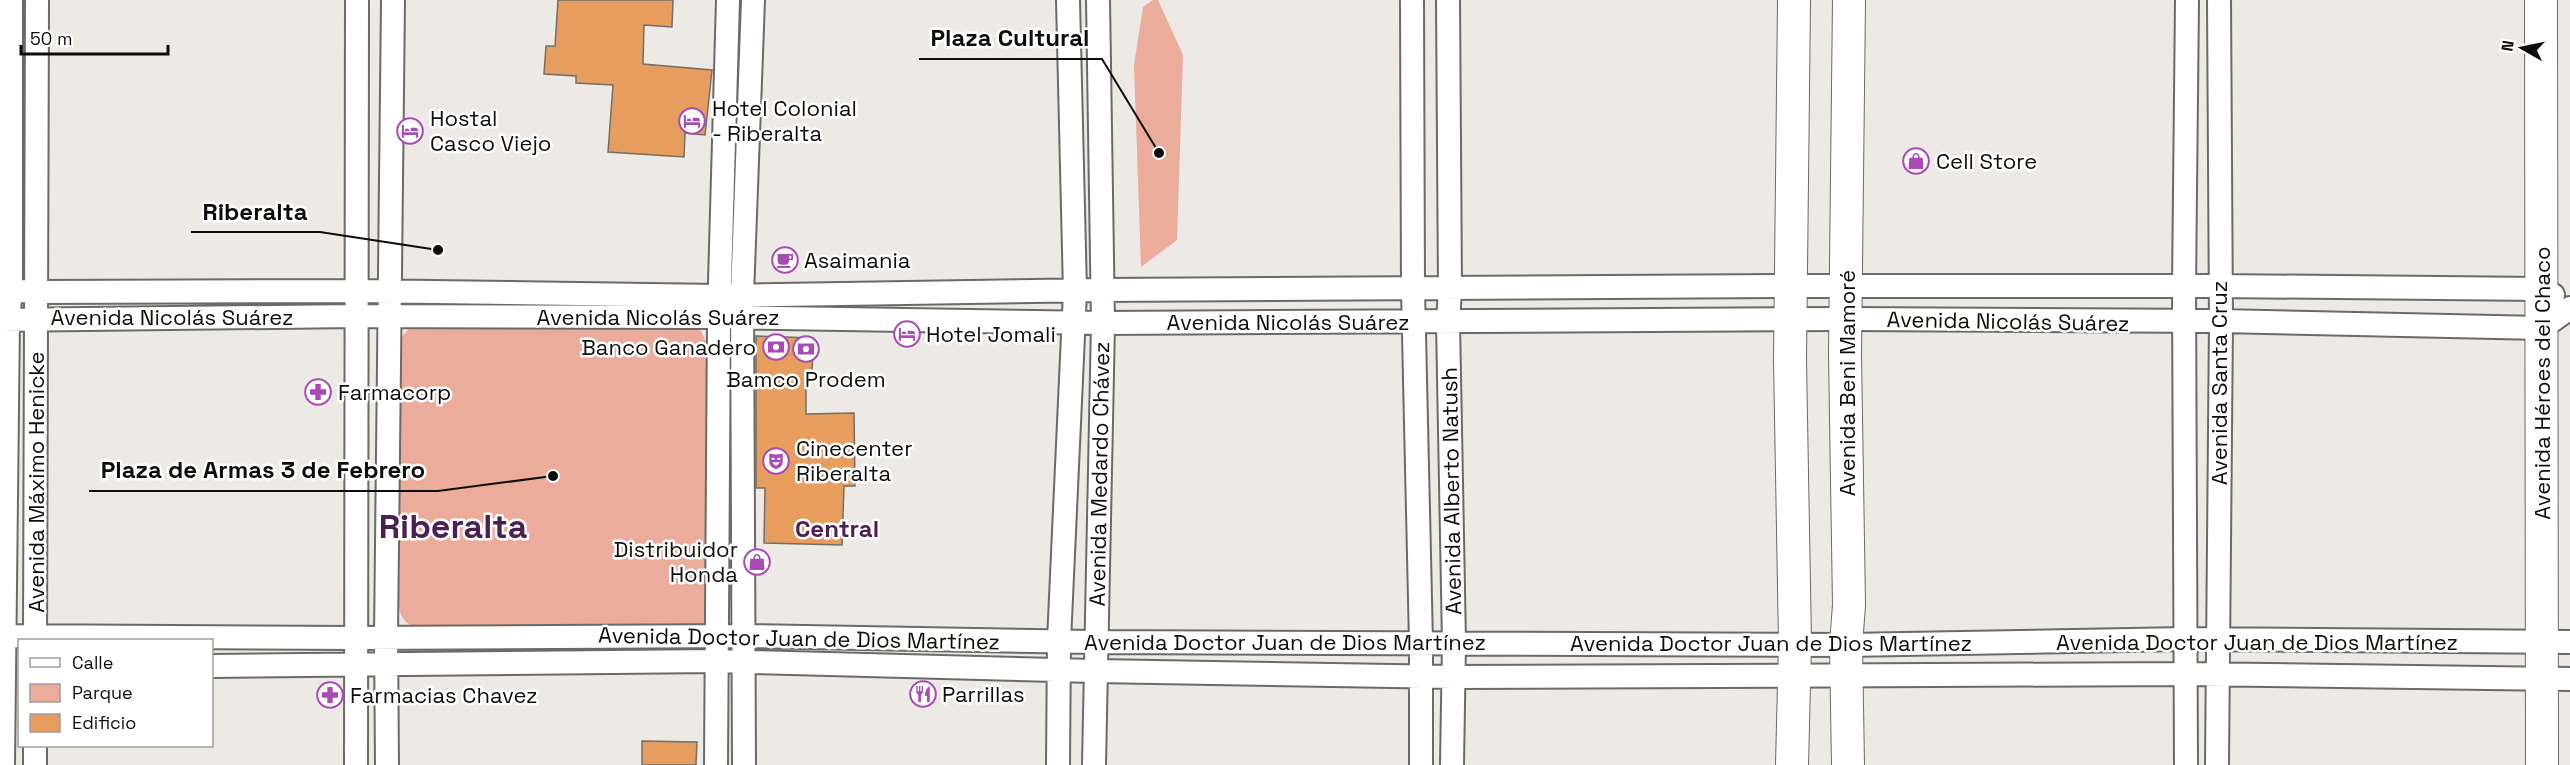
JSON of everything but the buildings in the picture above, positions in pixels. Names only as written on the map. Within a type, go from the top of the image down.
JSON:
[{"type":"street","name":"Avenida Máximo Henicke","points":[[3,765],[8,668],[2,636],[4,320],[11,0]]},
{"type":"street","name":"Avenida Máximo Henicke","points":[[35,638],[37,0]]},
{"type":"street","points":[[356,765],[357,0]]},
{"type":"street","points":[[387,765],[386,636],[393,0]]},
{"type":"street","points":[[728,0],[731,307],[744,636],[744,765]]},
{"type":"street","points":[[716,765],[716,636],[731,307],[753,0]]},
{"type":"street","name":"Avenida Medardo Chávez","points":[[1058,765],[1059,641],[1075,292],[1068,0]]},
{"type":"street","name":"Avenida Medardo Chávez","points":[[1094,765],[1102,323],[1098,0]]},
{"type":"street","name":"Avenida Alberto Natush","points":[[1412,0],[1413,290],[1421,643],[1421,765]]},
{"type":"street","name":"Avenida Alberto Natush","points":[[1448,0],[1450,290],[1448,322],[1455,643],[1452,765]]},
{"type":"street","points":[[1792,765],[1796,644],[1791,320],[1794,0]]},
{"type":"street","name":"Avenida Beni Mamoré","points":[[1848,765],[1849,605],[1845,287],[1849,0]]},
{"type":"street","name":"Avenida Santa Cruz","points":[[2186,765],[2184,287],[2187,0]]},
{"type":"street","name":"Avenida Santa Cruz","points":[[2217,765],[2216,675],[2221,321],[2219,0]]},
{"type":"street","name":"Avenida Héroes del Chaco","points":[[2541,0],[2541,289],[2556,642],[2556,679],[2542,765]]},
{"type":"street","name":"Avenida Nicolás Suárez","points":[[4,320],[391,316],[731,307],[1100,290],[1450,290],[1792,286],[2184,287],[2220,285],[2541,289],[2570,306],[2542,328],[2221,321],[1845,319],[1102,323],[731,307],[391,291],[36,292],[5,290]]},
{"type":"street","name":"Avenida Doctor Juan de Dios Martínez","points":[[2,636],[35,638],[744,636],[1096,642],[1796,644],[1847,660],[2216,675],[2556,679]]},
{"type":"street","name":"Avenida Doctor Juan de Dios Martínez","points":[[213,666],[716,661],[1454,677],[1794,676],[1847,660],[2185,639],[2556,642]]},
{"type":"street","points":[[35,747],[35,765]]},
{"type":"green space","points":[[1153,0],[1158,0],[1183,55],[1177,240],[1141,267],[1134,65],[1143,7]]},
{"type":"green space","points":[[687,325],[701,331],[707,344],[710,616],[699,628],[418,628],[405,621],[399,607],[398,345],[401,337],[411,327]]},
{"type":"place","name":"Hotel Colonial - Riberalta","points":[[692,121]]},
{"type":"place","name":"Hostal Casco Viejo","points":[[410,131]]},
{"type":"place","name":"Plaza Cultural","points":[[1159,153]]},
{"type":"place","name":"Cell Store","points":[[1916,161]]},
{"type":"place","name":"Riberalta","points":[[438,250]]},
{"type":"place","name":"Asaimania","points":[[785,260]]},
{"type":"place","name":"Hotel Jomali","points":[[907,334]]},
{"type":"place","name":"Banco Ganadero","points":[[776,347]]},
{"type":"place","name":"Bamco Prodem","points":[[806,349]]},
{"type":"place","name":"Farmacorp","points":[[318,392]]},
{"type":"place","name":"Cinecenter Riberalta","points":[[776,461]]},
{"type":"place","name":"Plaza de Armas 3 de Febrero","points":[[553,476]]},
{"type":"place","name":"Distribuidor Honda","points":[[757,562]]},
{"type":"place","name":"Parrillas","points":[[923,694]]},
{"type":"place","name":"Farmacias Chavez","points":[[330,695]]},
{"type":"district","name":"Riberalta","points":[[453,526]]},
{"type":"district","name":"Central","points":[[837,528]]}]
